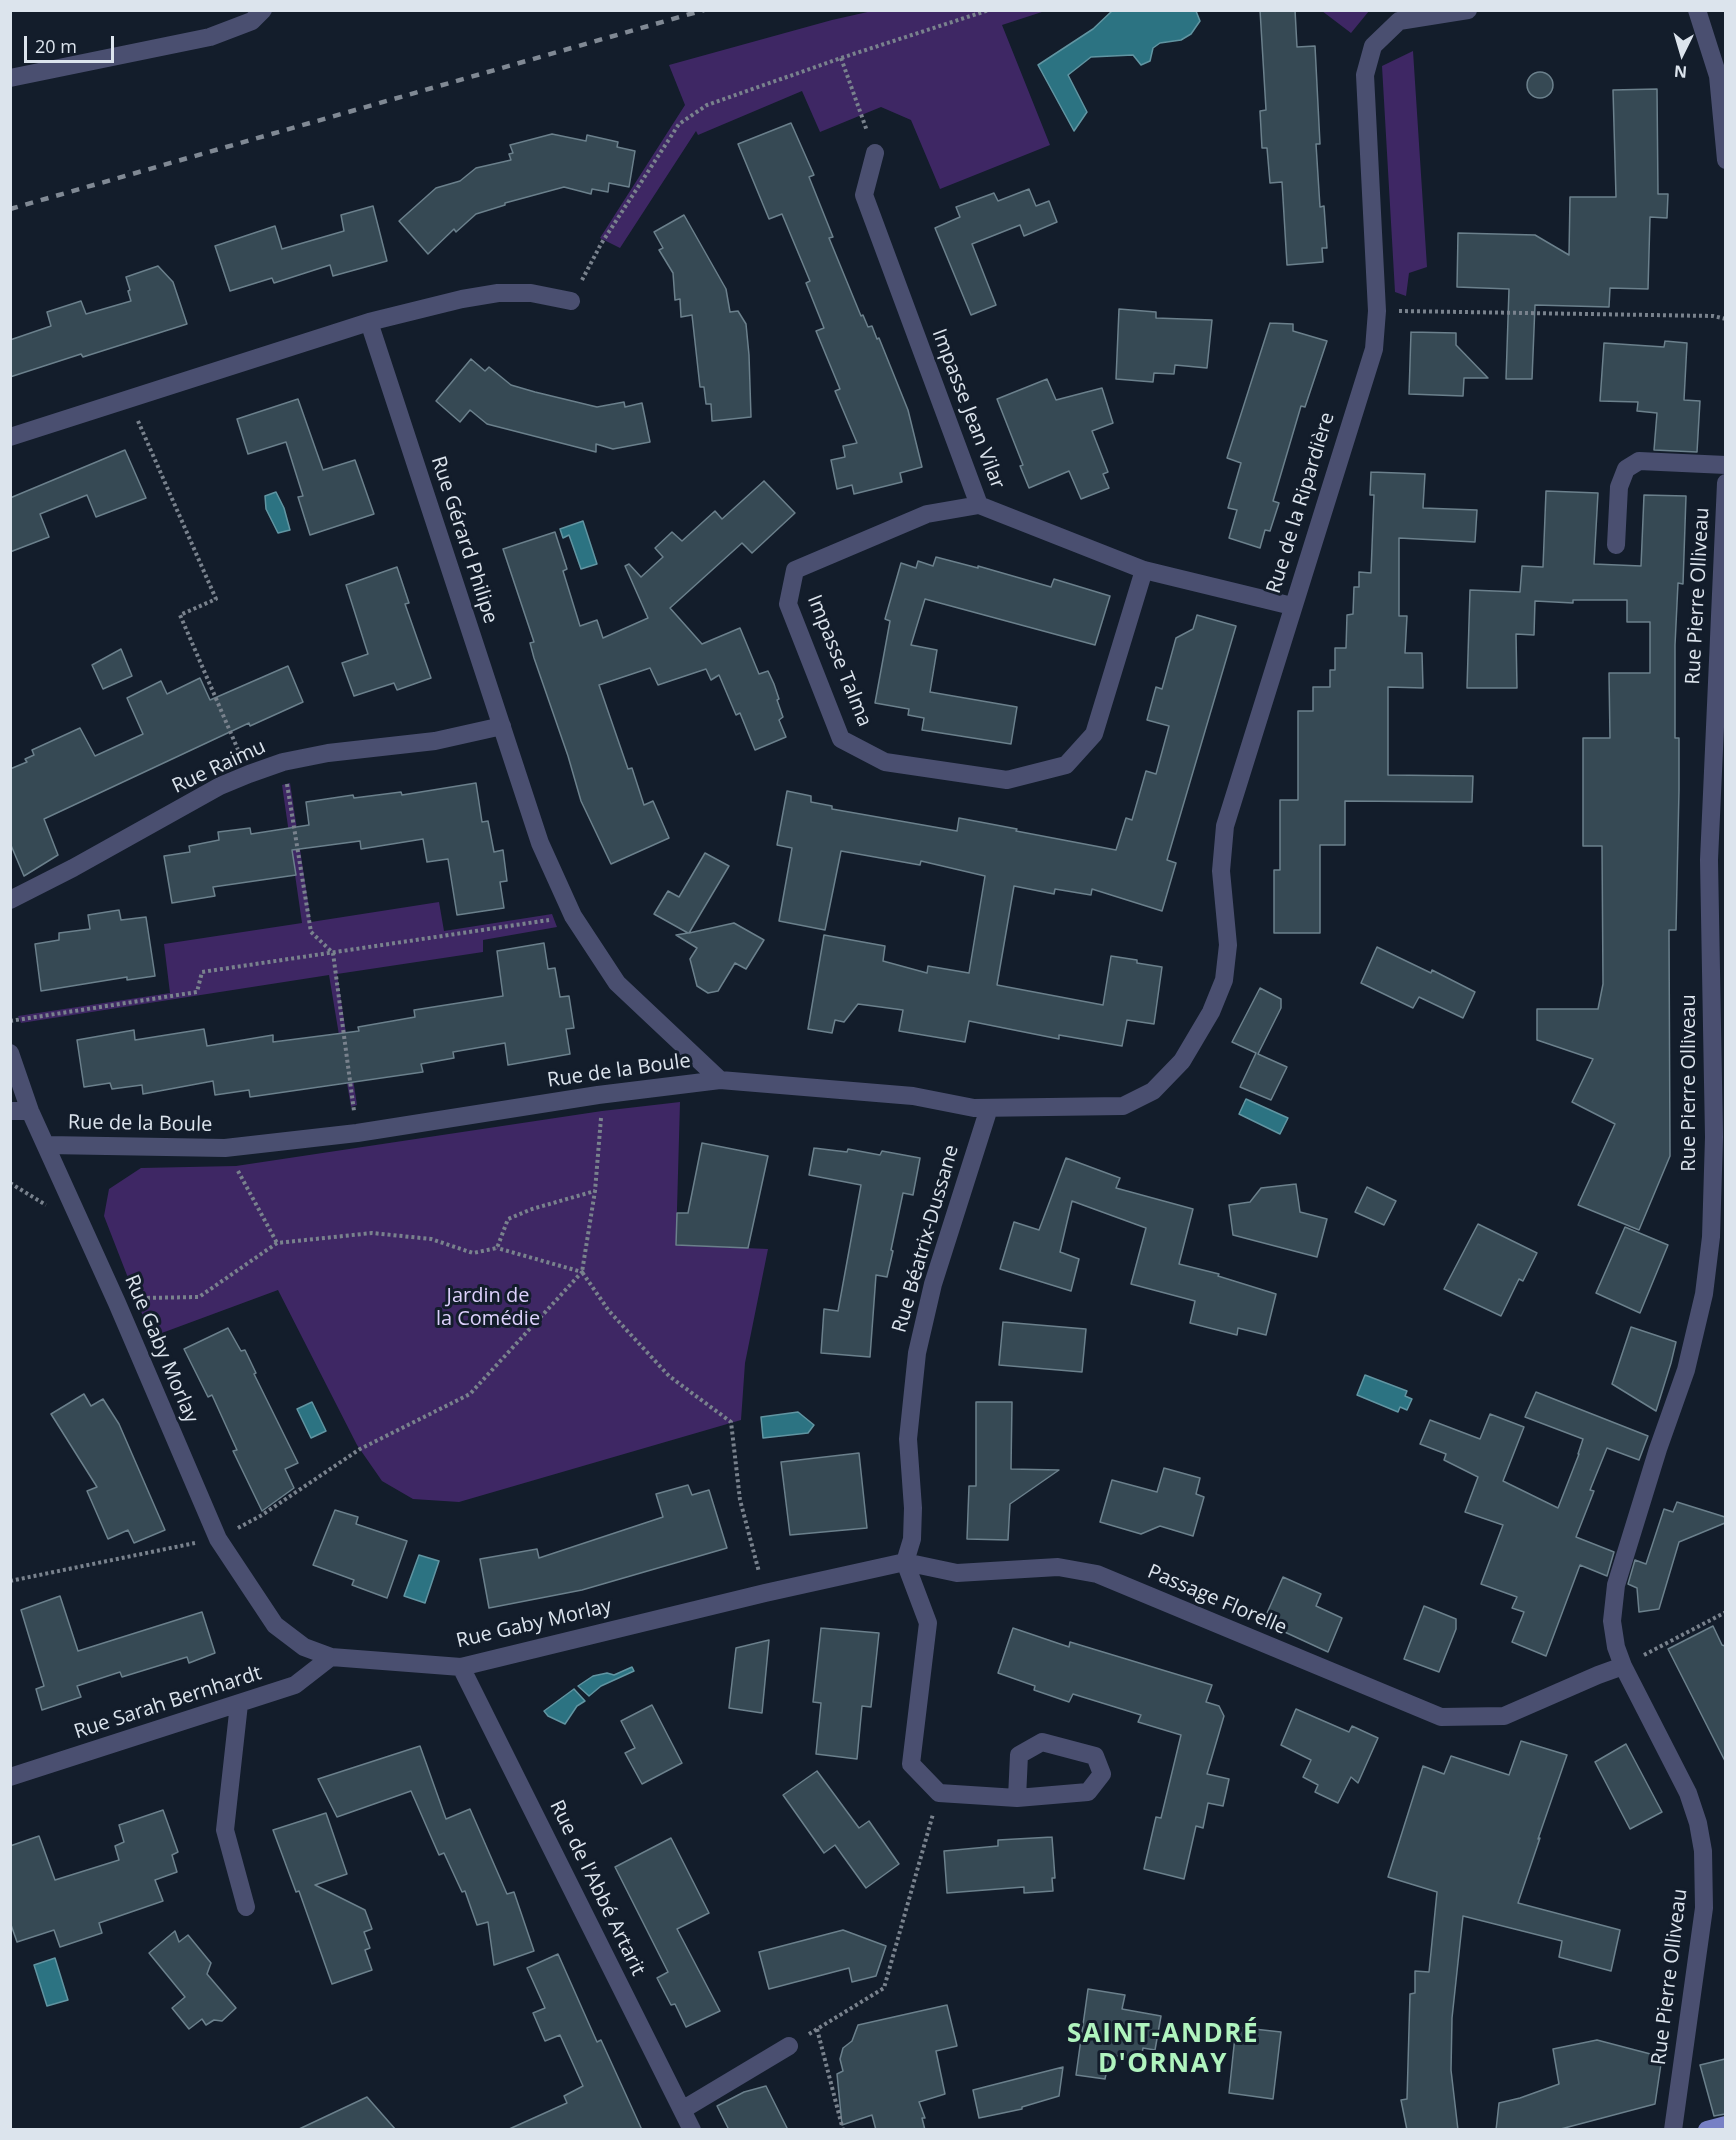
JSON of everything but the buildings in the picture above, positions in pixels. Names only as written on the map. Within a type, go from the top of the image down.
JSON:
[{"type":"main road","points":[[1707,2130],[1725,2125]]},
{"type":"street","points":[[10,78],[210,37],[252,21],[263,10]]},
{"type":"street","name":"Rue de la Ripardière","points":[[1182,1062],[1211,1012],[1224,980],[1228,945],[1221,871],[1226,826],[1292,606],[1374,349],[1377,311],[1365,75],[1373,46],[1400,21],[1468,10]]},
{"type":"street","points":[[1697,10],[1722,76],[1725,160]]},
{"type":"street","name":"Impasse Jean Vilar","points":[[875,153],[864,195],[979,505],[1144,570],[1292,606]]},
{"type":"street","points":[[10,437],[369,322],[462,298],[498,293],[531,293],[571,301]]},
{"type":"street","name":"Rue Gérard Philipe","points":[[369,322],[540,843],[573,916],[616,982],[720,1080]]},
{"type":"street","points":[[1616,545],[1620,487],[1626,469],[1639,461],[1725,465]]},
{"type":"street","name":"Rue Pierre Olliveau","points":[[1673,2130],[1704,1908],[1703,1851],[1698,1822],[1688,1793],[1623,1666],[1616,1647],[1611,1621],[1616,1585],[1658,1449],[1686,1370],[1704,1294],[1711,1237],[1713,1137],[1709,860],[1725,483]]},
{"type":"street","name":"Impasse Talma","points":[[979,505],[927,514],[795,570],[788,604],[841,740],[885,762],[1007,780],[1066,765],[1094,734],[1144,570]]},
{"type":"street","name":"Rue Raimu","points":[[10,900],[73,868],[220,786],[249,774],[283,762],[328,753],[435,741],[502,726]]},
{"type":"street","points":[[10,1053],[30,1111],[47,1145]]},
{"type":"street","name":"Rue de la Boule","points":[[47,1145],[225,1148],[357,1133],[598,1095],[720,1080],[913,1096],[974,1108],[1123,1106],[1153,1091],[1182,1062]]},
{"type":"street","name":"Rue Béatrix-Dussane","points":[[905,1562],[912,1539],[913,1508],[908,1439],[917,1353],[933,1284],[989,1108]]},
{"type":"street","points":[[10,1111],[30,1111]]},
{"type":"street","name":"Rue Gaby Morlay","points":[[47,1145],[218,1539],[275,1626],[303,1647],[331,1657],[461,1667],[765,1593],[905,1562]]},
{"type":"street","points":[[905,1562],[928,1623],[911,1764],[939,1793],[1017,1798],[1088,1792],[1102,1774],[1095,1756],[1042,1742],[1019,1755],[1017,1798]]},
{"type":"street","name":"Passage Florelle","points":[[905,1562],[957,1573],[1058,1567],[1096,1574],[1441,1718],[1504,1716],[1623,1666]]},
{"type":"street","name":"Rue Sarah Bernhardt","points":[[10,1777],[295,1685],[331,1657]]},
{"type":"street","name":"Rue de l'Abbé Artarit","points":[[461,1667],[692,2130]]},
{"type":"street","points":[[239,1704],[225,1830],[246,1907]]},
{"type":"street","points":[[682,2110],[789,2046]]},
{"type":"path","points":[[571,301],[601,244],[679,124],[707,105],[989,10]]},
{"type":"path","points":[[841,58],[875,153]]},
{"type":"path","points":[[1377,311],[1701,316],[1725,320]]},
{"type":"path","points":[[128,398],[216,599],[180,615],[249,774]]},
{"type":"path","points":[[283,762],[311,932],[333,953],[357,1133]]},
{"type":"path","points":[[10,1021],[197,992],[202,972],[573,916]]},
{"type":"path","points":[[10,1581],[218,1539],[262,1515],[360,1449],[470,1394],[582,1272],[595,1191],[602,1111],[598,1095]]},
{"type":"path","points":[[225,1148],[226,1163],[236,1166],[277,1243]]},
{"type":"path","points":[[10,1183],[46,1205],[51,1215]]},
{"type":"path","points":[[497,1248],[508,1219],[532,1209],[595,1191]]},
{"type":"path","points":[[117,1303],[135,1298],[199,1297],[277,1243],[372,1233],[431,1239],[473,1253],[497,1248],[582,1272],[609,1311],[669,1376],[731,1422],[740,1500],[765,1593]]},
{"type":"path","points":[[1623,1666],[1725,1612]]},
{"type":"path","points":[[789,2046],[884,1988],[939,1793]]},
{"type":"path","points":[[817,2029],[843,2130]]},
{"type":"green space","points":[[872,11],[1045,11],[1002,25],[1050,145],[940,189],[911,120],[881,107],[820,132],[802,91],[698,135],[696,131],[620,248],[600,238],[685,105],[669,65]]},
{"type":"green space","points":[[1322,11],[1369,11],[1351,33]]},
{"type":"green space","points":[[1413,51],[1427,267],[1409,273],[1406,296],[1395,292],[1382,66]]},
{"type":"green space","points":[[290,783],[311,922],[439,902],[444,931],[552,914],[557,927],[483,940],[483,952],[337,974],[357,1105],[351,1107],[329,975],[21,1023],[18,1016],[170,993],[164,944],[302,923],[282,785]]},
{"type":"green space","name":"Jardin de la Comédie","points":[[680,1102],[676,1245],[768,1249],[745,1363],[741,1420],[459,1502],[413,1499],[382,1481],[357,1445],[278,1290],[151,1337],[104,1216],[109,1189],[141,1168],[236,1166],[602,1111]]},
{"type":"water","points":[[1113,10],[1196,11],[1200,21],[1191,34],[1181,40],[1160,43],[1153,48],[1150,61],[1141,65],[1133,55],[1091,57],[1068,75],[1087,112],[1074,131],[1038,65],[1093,29]]},
{"type":"water","points":[[276,492],[284,508],[290,530],[278,533],[266,509],[265,496]]},
{"type":"water","points":[[583,521],[597,564],[581,569],[569,535],[563,538],[560,529]]},
{"type":"water","points":[[1246,1099],[1288,1118],[1280,1134],[1239,1114]]},
{"type":"water","points":[[1365,1375],[1407,1391],[1405,1396],[1412,1399],[1407,1410],[1400,1407],[1398,1412],[1357,1395]]},
{"type":"water","points":[[312,1402],[326,1431],[311,1438],[297,1409]]},
{"type":"water","points":[[798,1412],[814,1425],[808,1433],[763,1438],[761,1417]]},
{"type":"water","points":[[419,1555],[439,1561],[425,1603],[404,1596]]},
{"type":"water","points":[[632,1667],[634,1671],[601,1686],[589,1696],[578,1686],[593,1676],[607,1673],[614,1675]]},
{"type":"water","points":[[574,1689],[585,1701],[577,1706],[565,1724],[548,1716],[544,1711]]},
{"type":"water","points":[[55,1958],[68,2000],[47,2006],[34,1965]]},
{"type":"railway","points":[[10,209],[704,10]]},
{"type":"district","name":"SAINT-ANDRÉ D'ORNAY","points":[[1163,2050]]}]
